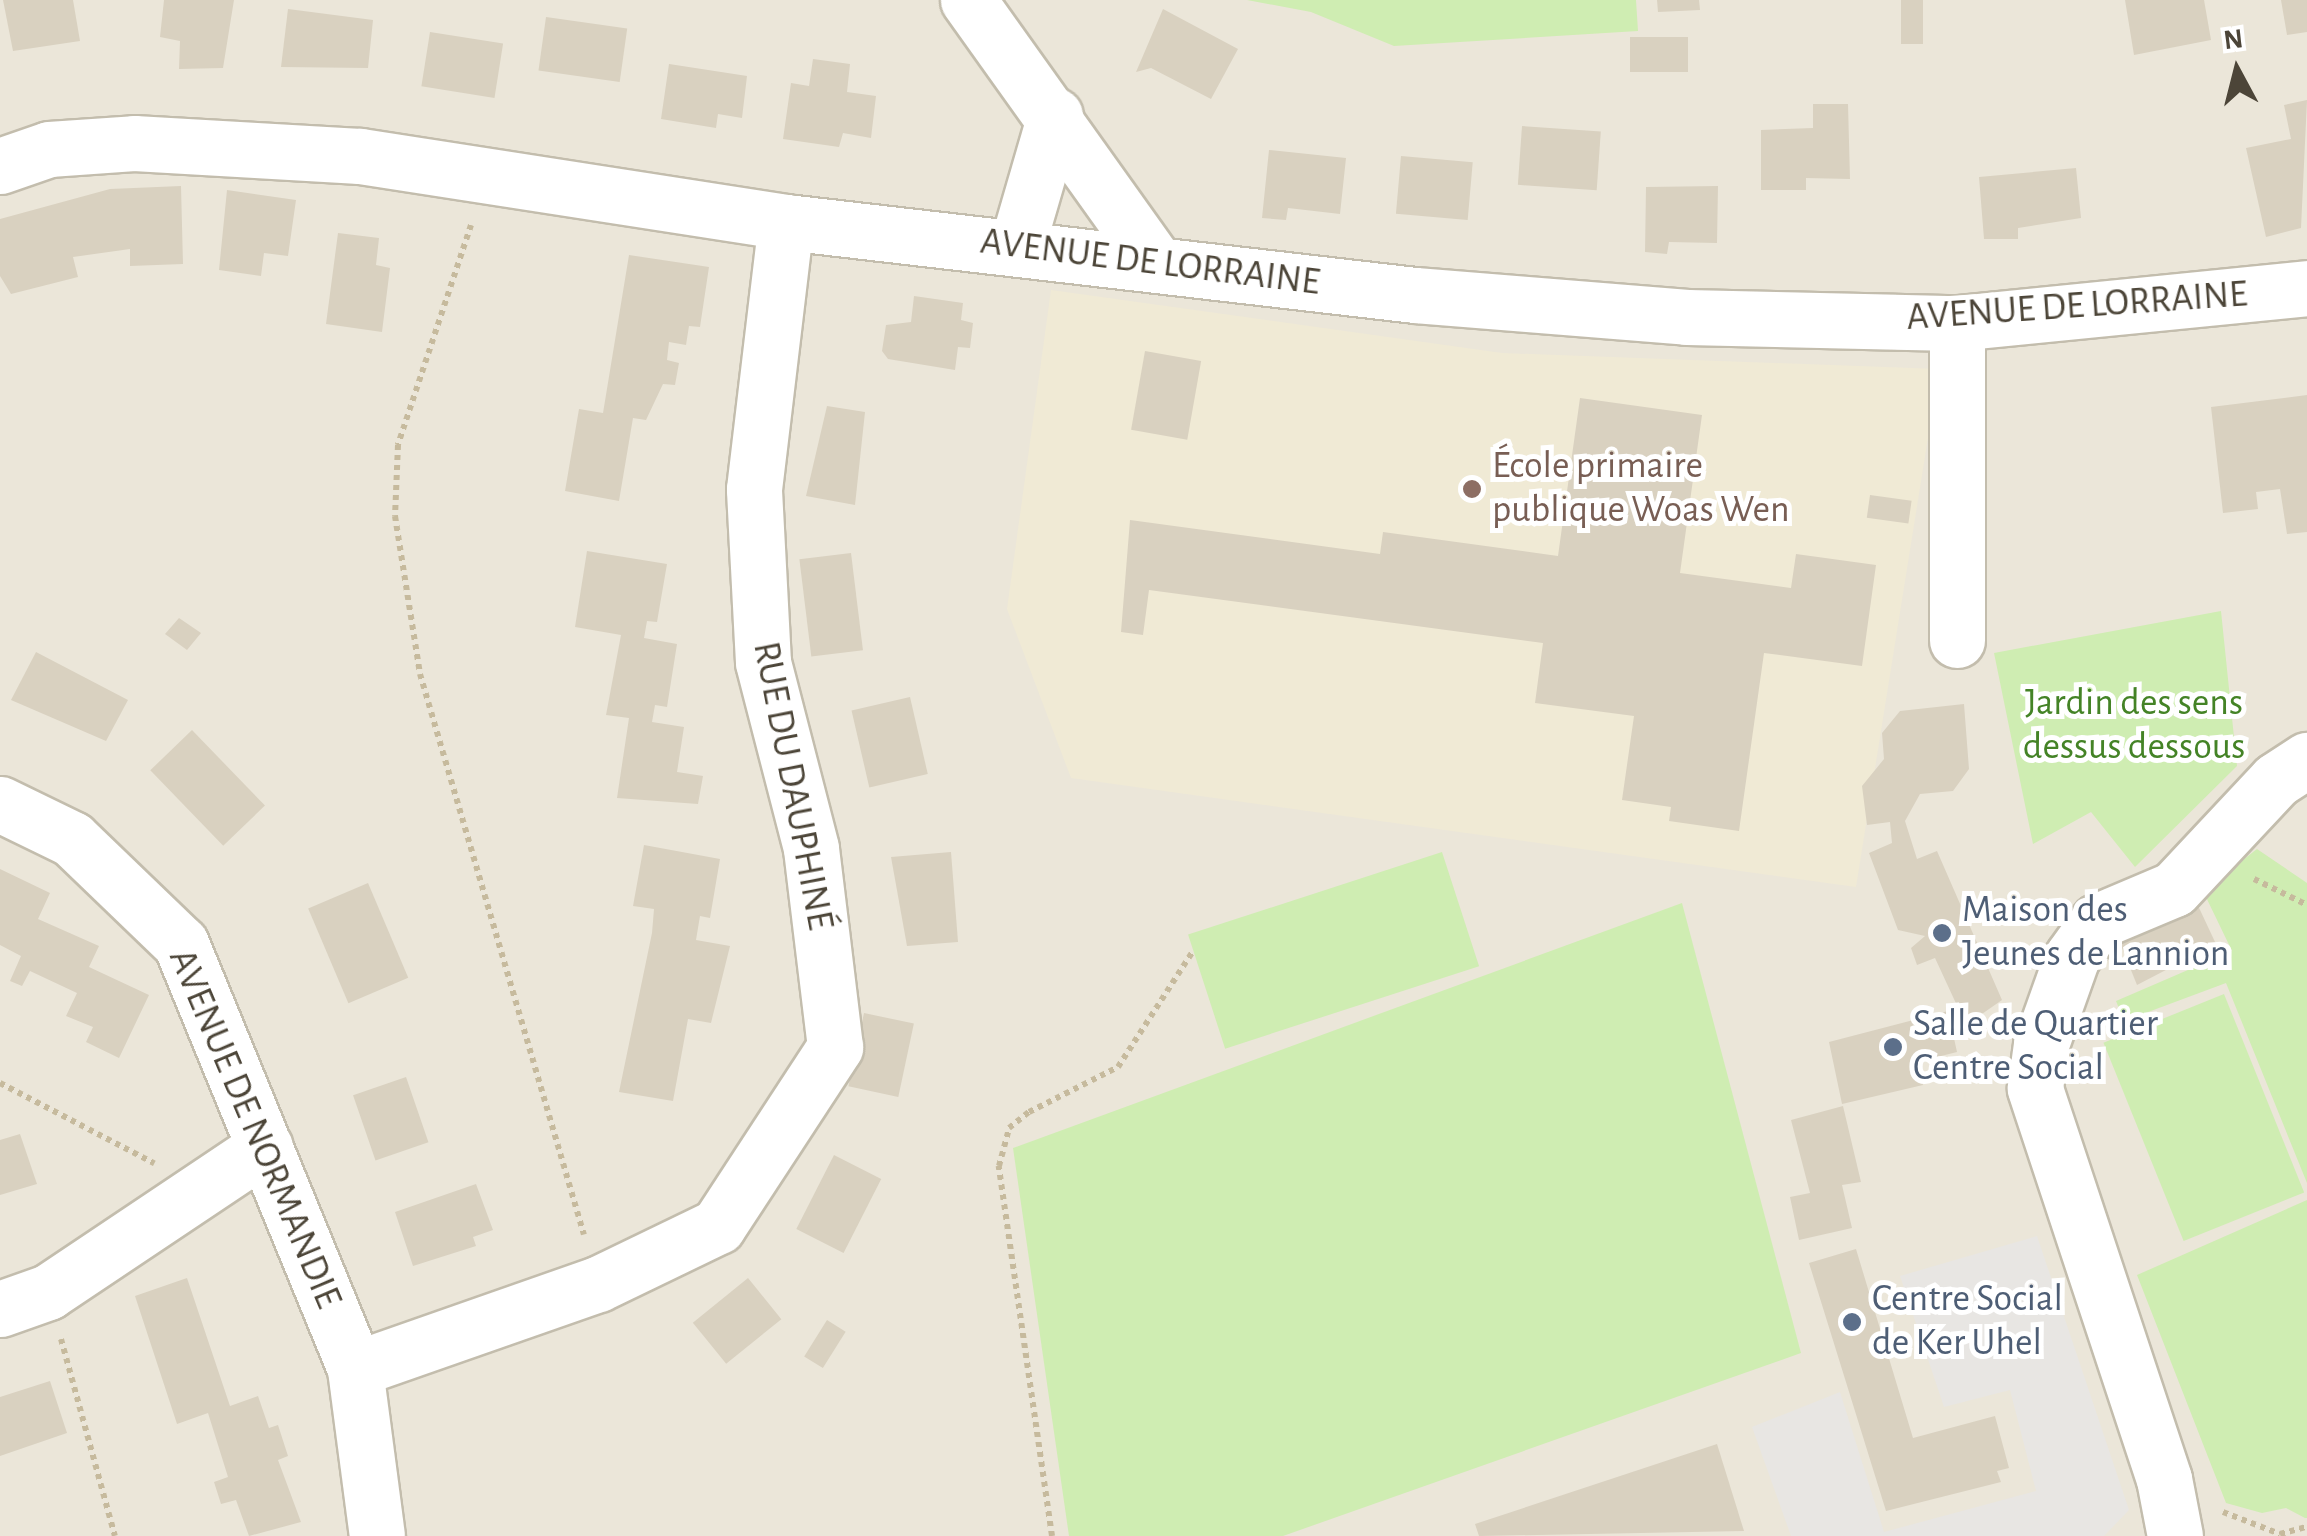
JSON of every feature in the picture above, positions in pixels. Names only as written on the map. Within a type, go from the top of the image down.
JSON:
[{"type":"street","points":[[968,0],[1055,115],[1154,261]]},
{"type":"street","points":[[1016,246],[1055,115]]},
{"type":"street","name":"AVENUE DE LORRAINE","points":[[0,166],[50,149],[134,143],[360,156],[786,222],[1687,317],[1957,323],[2307,288]]},
{"type":"street","name":"RUE DU DAUPHINÉ","points":[[356,1369],[598,1284],[718,1226],[835,1047],[811,848],[764,662],[754,489],[786,222]]},
{"type":"street","points":[[1957,323],[1957,640]]},
{"type":"street","points":[[2172,1527],[2035,1088],[2053,1001],[2098,921],[2174,890],[2209,857],[2276,780],[2307,760]]},
{"type":"street","name":"AVENUE DE NORMANDIE","points":[[0,804],[72,839],[181,944],[356,1369],[377,1536]]},
{"type":"street","points":[[24,1300],[265,1147]]},
{"type":"path","points":[[485,176],[443,326],[398,446],[395,516],[420,674],[598,1284]]},
{"type":"path","points":[[2209,857],[2307,905]]},
{"type":"path","points":[[1052,1536],[999,1166],[1009,1128],[1029,1112],[1118,1067],[1193,951]]},
{"type":"path","points":[[0,1083],[201,1187]]},
{"type":"path","points":[[24,1300],[115,1536]]},
{"type":"path","points":[[2172,1527],[2214,1508],[2280,1534],[2307,1527]]},
{"type":"shaded area","points":[[0,0],[2307,0],[2307,1536],[0,1536]]},
{"type":"shaded area","name":"École primaire publique Woas Wen","points":[[1051,290],[1502,353],[1939,369],[1856,887],[1071,778],[1007,609]]},
{"type":"shaded area","points":[[2037,1236],[2129,1510],[2104,1536],[1791,1536],[1752,1427],[1840,1392],[1884,1532],[2036,1491],[2010,1390],[1944,1407],[1900,1276]]},
{"type":"green space","points":[[1247,0],[1636,0],[1638,31],[1394,46],[1311,12]]},
{"type":"green space","name":"Jardin des sens dessus dessous","points":[[2221,611],[2237,766],[2135,867],[2091,812],[2033,844],[1994,653]]},
{"type":"green space","points":[[2257,849],[2307,883],[2307,1183],[2226,983],[2124,1021],[2116,1001],[2232,951],[2203,891]]},
{"type":"green space","points":[[1442,852],[1479,966],[1225,1049],[1188,935]]},
{"type":"green space","points":[[1682,903],[1801,1353],[1283,1536],[1069,1536],[1013,1148]]},
{"type":"green space","points":[[2224,994],[2304,1192],[2184,1241],[2103,1043]]},
{"type":"green space","points":[[2307,1200],[2305,1518],[2286,1508],[2262,1513],[2226,1503],[2137,1275]]},
{"type":"building","points":[[3,0],[73,0],[80,41],[13,51]]},
{"type":"building","points":[[164,0],[234,0],[223,68],[179,69],[180,41],[160,37]]},
{"type":"building","points":[[1657,0],[1699,0],[1700,10],[1658,12]]},
{"type":"building","points":[[1901,0],[1923,0],[1923,44],[1901,44]]},
{"type":"building","points":[[2125,0],[2204,0],[2211,40],[2134,55]]},
{"type":"building","points":[[2281,0],[2307,0],[2307,32],[2287,35]]},
{"type":"building","points":[[288,9],[373,20],[368,68],[281,67]]},
{"type":"building","points":[[1163,9],[1238,49],[1211,99],[1151,68],[1136,72]]},
{"type":"building","points":[[546,17],[627,28],[620,82],[538,70]]},
{"type":"building","points":[[430,32],[503,44],[494,98],[421,86]]},
{"type":"building","points":[[1630,37],[1688,37],[1688,72],[1630,72]]},
{"type":"building","points":[[813,59],[850,64],[847,92],[876,96],[871,138],[843,133],[839,147],[783,139],[791,83],[809,86]]},
{"type":"building","points":[[669,64],[747,76],[742,118],[718,114],[716,128],[661,119]]},
{"type":"building","points":[[2307,100],[2301,228],[2266,237],[2246,148],[2291,139],[2284,105]]},
{"type":"building","points":[[1813,104],[1848,104],[1850,179],[1806,178],[1806,190],[1761,190],[1761,130],[1813,128]]},
{"type":"building","points":[[1522,126],[1601,132],[1597,190],[1518,185]]},
{"type":"building","points":[[1269,150],[1346,158],[1340,214],[1288,208],[1286,220],[1262,218]]},
{"type":"building","points":[[1401,156],[1473,162],[1468,220],[1396,214]]},
{"type":"building","points":[[2076,168],[2081,218],[2018,228],[2018,239],[1984,239],[1979,177]]},
{"type":"building","points":[[181,186],[183,264],[130,266],[130,249],[73,257],[78,277],[11,294],[0,276],[0,219],[110,189]]},
{"type":"building","points":[[1718,186],[1717,243],[1669,242],[1667,254],[1645,252],[1646,187]]},
{"type":"building","points":[[227,190],[296,200],[288,256],[264,253],[261,276],[219,270]]},
{"type":"building","points":[[338,233],[379,238],[376,265],[390,268],[382,332],[326,324]]},
{"type":"building","points":[[629,255],[709,267],[700,327],[689,326],[686,345],[669,342],[667,360],[679,363],[675,385],[663,384],[646,420],[633,418],[619,501],[565,491],[579,409],[603,413]]},
{"type":"building","points":[[914,296],[963,303],[961,320],[973,323],[970,348],[958,347],[955,370],[888,359],[882,351],[886,325],[911,322]]},
{"type":"building","points":[[1145,351],[1201,361],[1187,440],[1131,430]]},
{"type":"building","points":[[2307,395],[2307,532],[2287,534],[2280,489],[2256,492],[2258,509],[2223,513],[2211,407]]},
{"type":"building","points":[[1580,398],[1702,415],[1680,573],[1791,588],[1796,554],[1876,565],[1862,666],[1764,653],[1739,831],[1669,821],[1671,807],[1622,800],[1634,716],[1535,703],[1543,643],[1149,590],[1143,635],[1121,632],[1130,520],[1380,554],[1383,532],[1558,556]]},
{"type":"building","points":[[827,406],[865,412],[855,505],[806,496]]},
{"type":"building","points":[[1870,495],[1912,501],[1908,524],[1867,518]]},
{"type":"building","points":[[587,551],[667,564],[657,622],[647,621],[644,638],[677,644],[667,707],[655,705],[652,722],[684,727],[677,772],[703,776],[698,804],[617,798],[629,718],[606,715],[621,635],[575,627]]},
{"type":"building","points":[[851,553],[863,650],[811,657],[799,559]]},
{"type":"building","points":[[179,618],[201,633],[187,650],[165,634]]},
{"type":"building","points":[[36,652],[128,700],[106,741],[11,700]]},
{"type":"building","points":[[910,697],[928,774],[869,787],[852,710]]},
{"type":"building","points":[[1964,704],[1969,769],[1953,791],[1920,794],[1905,821],[1917,859],[1937,851],[2002,1000],[1966,1025],[1935,958],[1917,965],[1911,948],[1925,936],[1898,930],[1869,853],[1892,843],[1890,822],[1867,825],[1862,786],[1884,759],[1882,733],[1900,711]]},
{"type":"building","points":[[192,730],[265,806],[223,846],[150,770]]},
{"type":"building","points":[[644,845],[720,859],[710,918],[700,916],[696,940],[730,946],[711,1023],[688,1019],[673,1101],[619,1092],[652,933],[654,909],[633,906]]},
{"type":"building","points":[[951,852],[958,942],[907,946],[891,857]]},
{"type":"building","points":[[0,869],[50,893],[38,919],[99,946],[89,967],[149,995],[119,1058],[86,1042],[93,1027],[66,1016],[77,993],[30,971],[22,986],[10,981],[21,956],[0,945]]},
{"type":"building","points":[[368,883],[408,978],[348,1003],[308,908]]},
{"type":"building","points":[[2193,895],[2216,944],[2137,985],[2114,928]]},
{"type":"building","name":"Salle de Quartier Centre Social","points":[[1948,1011],[1957,1052],[1917,1062],[1923,1085],[1842,1104],[1829,1042]]},
{"type":"building","points":[[864,1013],[914,1024],[898,1097],[848,1086]]},
{"type":"building","points":[[406,1077],[428,1142],[376,1160],[353,1095]]},
{"type":"building","points":[[1843,1106],[1861,1182],[1842,1185],[1852,1228],[1799,1240],[1790,1197],[1810,1193],[1791,1120]]},
{"type":"building","points":[[20,1134],[37,1184],[0,1195],[0,1140]]},
{"type":"building","points":[[834,1155],[881,1179],[844,1253],[796,1229]]},
{"type":"building","points":[[476,1184],[493,1230],[473,1237],[476,1246],[413,1266],[395,1212]]},
{"type":"building","name":"Centre Social de Ker Uhel","points":[[1856,1249],[1913,1438],[1995,1416],[2009,1468],[1997,1471],[2001,1482],[1886,1511],[1809,1263]]},
{"type":"building","points":[[187,1278],[230,1406],[258,1396],[269,1428],[278,1425],[288,1456],[278,1460],[301,1522],[249,1536],[236,1500],[221,1504],[214,1482],[228,1477],[208,1413],[177,1424],[135,1296]]},
{"type":"building","points":[[748,1278],[781,1319],[726,1364],[693,1323]]},
{"type":"building","points":[[827,1320],[846,1332],[823,1368],[804,1356]]},
{"type":"building","points":[[50,1381],[67,1433],[0,1456],[0,1397]]},
{"type":"building","points":[[1717,1444],[1744,1531],[1479,1536],[1475,1524]]},
{"type":"place","name":"École primaire publique Woas Wen","points":[[1472,489]]},
{"type":"place","name":"Maison des Jeunes de Lannion","points":[[1942,933]]},
{"type":"place","name":"Salle de Quartier Centre Social","points":[[1893,1047]]},
{"type":"place","name":"Centre Social de Ker Uhel","points":[[1852,1322]]}]
